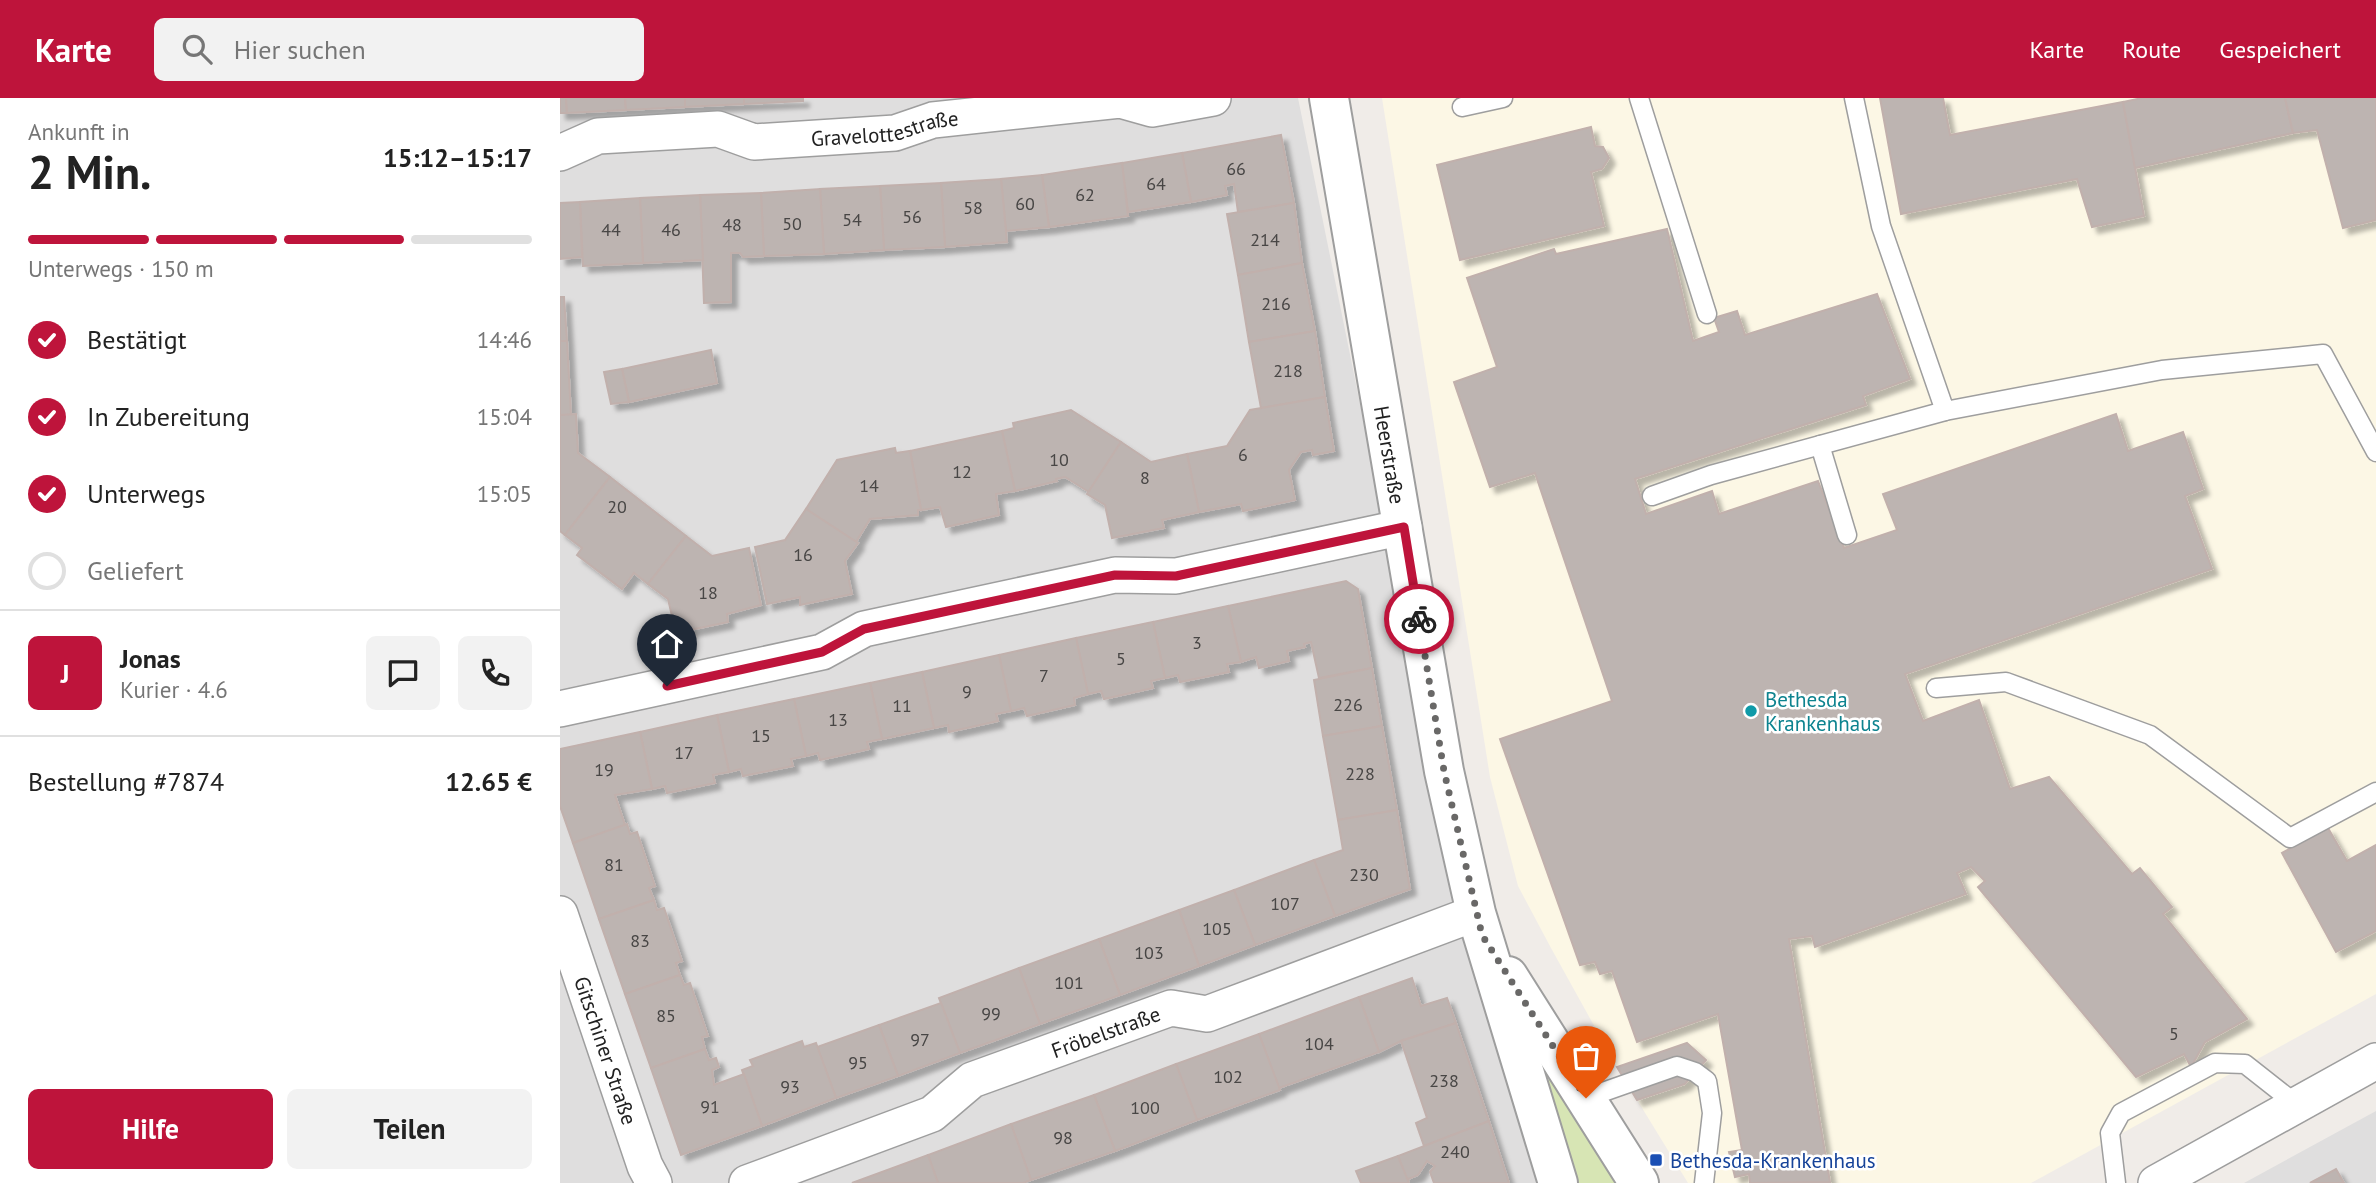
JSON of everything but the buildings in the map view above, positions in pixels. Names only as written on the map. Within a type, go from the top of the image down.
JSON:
[{"type":"street","name":"Gravelottestraße","points":[[560,153],[598,136],[719,129],[754,142],[895,133],[933,120],[1120,100],[1152,108],[1213,98]]},
{"type":"street","name":"Heerstraße","points":[[1329,98],[1444,771],[1479,924],[1558,1183]]},
{"type":"street","points":[[560,709],[822,652],[864,629],[1115,575],[1176,576],[1404,527]]},
{"type":"street","name":"Gitschiner Straße","points":[[560,914],[641,1154],[654,1183]]},
{"type":"street","name":"Heerstraße","points":[[1479,924],[1639,1183]]},
{"type":"street","name":"Fröbelstraße","points":[[747,1183],[932,1114],[972,1080],[1171,1008],[1208,1014],[1479,924]]},
{"type":"street","points":[[2156,1183],[2376,1061]]},
{"type":"lane","points":[[1462,107],[1503,98]]},
{"type":"lane","points":[[1639,98],[1707,314]]},
{"type":"lane","points":[[1854,98],[1881,226],[1945,411]]},
{"type":"lane","points":[[1652,496],[1711,475],[1945,411],[2162,370],[2323,354],[2376,452]]},
{"type":"lane","points":[[1820,444],[1847,535]]},
{"type":"lane","points":[[1936,688],[2006,682],[2150,735],[2290,838],[2376,792]]},
{"type":"lane","points":[[2116,1183],[2110,1133],[2121,1113],[2215,1063],[2245,1064],[2297,1105]]},
{"type":"lane","points":[[1586,1098],[1677,1066],[1707,1081],[1712,1113],[1704,1183]]},
{"type":"shaded area","points":[[560,98],[1298,98],[1388,542],[1453,901],[1553,1183],[560,1183]]},
{"type":"shaded area","points":[[1382,98],[2376,98],[2376,994],[2031,1183],[1688,1183],[1617,1067],[1518,886],[1490,777]]},
{"type":"shaded area","points":[[2376,1111],[2376,1183],[2244,1183]]},
{"type":"green space","points":[[1553,1078],[1622,1183],[1576,1183],[1546,1080]]},
{"type":"way so far","points":[[1419,619],[1444,771],[1482,935],[1586,1098]]},
{"type":"place","name":"Bethesda Krankenhaus","points":[[1751,711]]},
{"type":"place","name":"Bethesda-Krankenhaus","points":[[1656,1160]]},
{"type":"route","points":[[667,686],[822,652],[864,629],[1115,575],[1176,576],[1404,527],[1419,619]]}]
